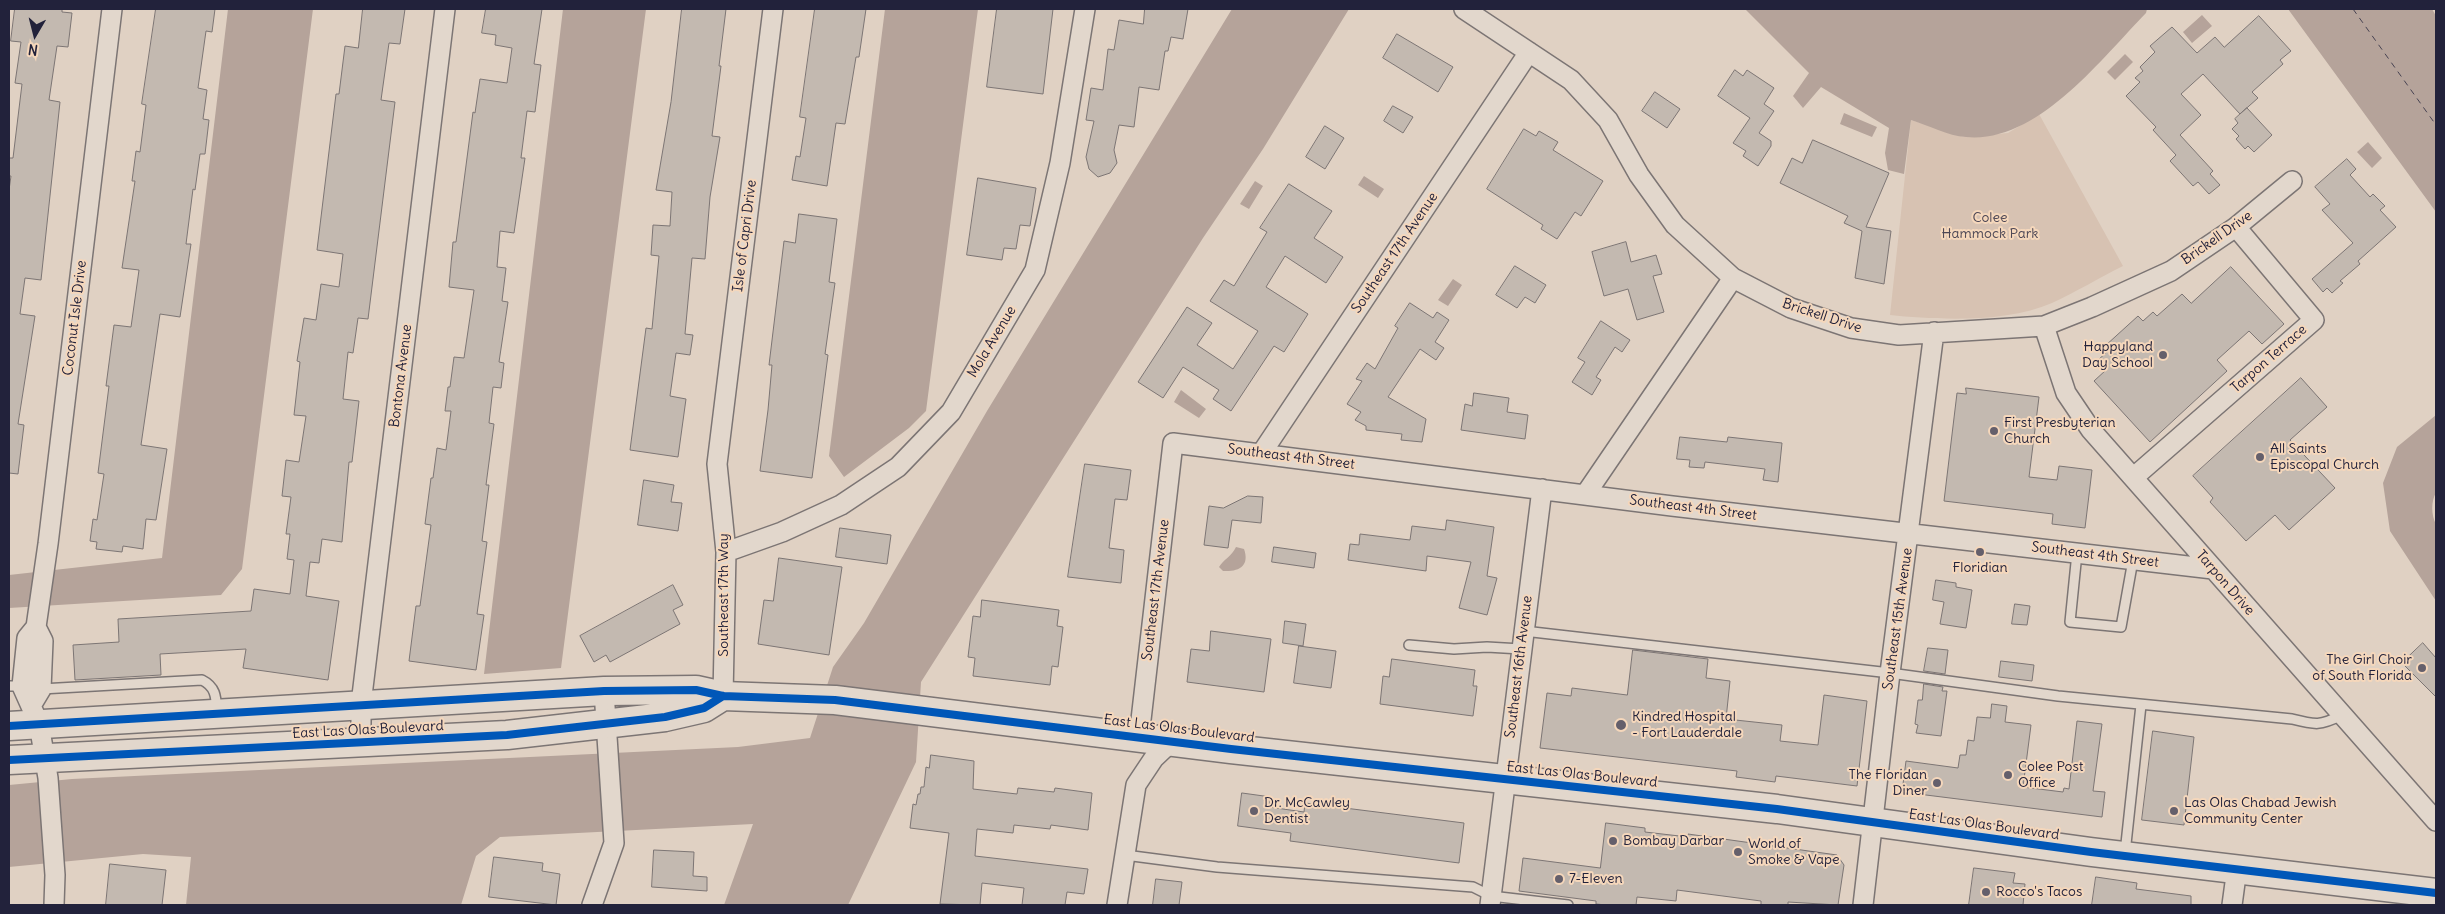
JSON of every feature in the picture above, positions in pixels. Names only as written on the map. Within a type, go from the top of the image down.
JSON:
[{"type":"main road","name":"East Las Olas Boulevard","points":[[9,726],[37,706],[217,713],[604,691],[696,690],[723,696],[835,700],[966,715],[1172,741],[1874,822],[2125,856],[2436,893]]},
{"type":"main road","name":"East Las Olas Boulevard","points":[[9,760],[46,769],[361,744],[507,735],[606,738],[665,717],[695,710],[723,696]]},
{"type":"street","name":"Coconut Isle Drive","points":[[37,706],[16,686],[27,638],[36,627],[48,544],[112,9]]},
{"type":"street","name":"Bontona Avenue","points":[[361,744],[361,704],[446,9]]},
{"type":"street","name":"Isle of Capri Drive","points":[[717,464],[773,9]]},
{"type":"street","name":"Mola Avenue","points":[[726,552],[782,532],[841,505],[898,467],[951,412],[1035,270],[1060,163],[1085,9]]},
{"type":"street","name":"Brickell Drive","points":[[1464,9],[1571,80],[1608,120],[1639,175],[1675,225],[1733,278],[1791,308],[1851,328],[1899,335],[2044,326],[2171,271],[2236,228],[2292,181]]},
{"type":"street","name":"Southeast 17th Avenue","points":[[1261,454],[1529,52]]},
{"type":"street","name":"Tarpon Terrace","points":[[2134,477],[2314,320],[2236,228]]},
{"type":"street","points":[[1585,495],[1733,278]]},
{"type":"street","name":"Tarpon Drive","points":[[2044,326],[2066,393],[2091,430],[2436,821]]},
{"type":"street","name":"Southeast 15th Avenue","points":[[1863,905],[1890,673],[1934,332]]},
{"type":"street","name":"Southeast 17th Avenue","points":[[1140,737],[1173,443]]},
{"type":"street","name":"Southeast 4th Street","points":[[1173,443],[1585,495],[2213,569]]},
{"type":"street","name":"Southeast 17th Way","points":[[717,464],[726,552],[723,696]]},
{"type":"street","name":"Southeast 16th Avenue","points":[[1491,901],[1542,489]]},
{"type":"street","name":"Coconut Isle Drive","points":[[36,627],[43,641],[37,706]]},
{"type":"street","points":[[592,905],[614,843],[604,691]]},
{"type":"street","points":[[37,706],[46,769],[55,875],[54,905]]},
{"type":"street","points":[[1117,905],[1123,855],[1136,785],[1154,758],[1172,741]]},
{"type":"street","points":[[2232,905],[2237,868]]},
{"type":"lane","points":[[2077,553],[2070,622],[2122,627],[2133,560]]},
{"type":"lane","points":[[1524,630],[2141,705],[2269,717],[2313,725],[2322,725],[2342,715]]},
{"type":"lane","points":[[1409,645],[1454,649],[1487,646],[1521,649]]},
{"type":"lane","points":[[2125,856],[2141,705]]},
{"type":"lane","points":[[1123,855],[1217,866],[1473,888],[1491,901],[1568,905]]},
{"type":"green space","name":"Colee Hammock Park","points":[[2039,114],[2123,266],[2052,303],[2014,314],[1950,319],[1890,315],[1911,120],[1964,137],[2008,133]]},
{"type":"shaded area","points":[[228,9],[313,9],[242,569],[221,595],[9,608],[9,575],[162,558]]},
{"type":"shaded area","points":[[563,9],[646,9],[561,668],[484,674]]},
{"type":"shaded area","points":[[885,9],[978,9],[926,411],[909,428],[844,477],[829,456]]},
{"type":"shaded area","points":[[1232,9],[1349,9],[1263,149],[1203,238],[921,682],[916,762],[848,905],[724,905],[753,824],[500,837],[476,856],[461,905],[186,905],[191,857],[143,854],[9,867],[9,785],[72,779],[738,747],[810,738],[833,667],[864,623],[987,411]]},
{"type":"shaded area","points":[[1745,9],[2147,9],[2146,13],[2109,53],[2066,95],[2042,113],[2018,127],[1992,136],[1966,137],[1911,120],[1904,174],[1888,170],[1885,153],[1889,128],[1821,87],[1803,108],[1793,96],[1809,73]]},
{"type":"shaded area","points":[[2288,9],[2432,9],[2436,16],[2436,212]]},
{"type":"shaded area","points":[[2202,15],[2212,26],[2192,43],[2183,32]]},
{"type":"shaded area","points":[[2125,54],[2133,62],[2115,80],[2107,72]]},
{"type":"shaded area","points":[[1844,113],[1877,127],[1872,137],[1840,124]]},
{"type":"shaded area","points":[[2368,142],[2382,158],[2372,168],[2357,152]]},
{"type":"shaded area","points":[[1364,176],[1384,189],[1378,198],[1358,185]]},
{"type":"shaded area","points":[[1255,181],[1263,186],[1249,209],[1240,204]]},
{"type":"shaded area","points":[[1453,279],[1462,285],[1448,306],[1438,300]]},
{"type":"shaded area","points":[[1181,390],[1206,409],[1199,418],[1174,402]]},
{"type":"shaded area","points":[[2436,415],[2436,493],[2432,508],[2436,524],[2436,601],[2390,531],[2383,483],[2397,447]]},
{"type":"shaded area","points":[[1236,547],[1244,549],[1246,560],[1244,564],[1238,569],[1223,571],[1219,567]]},
{"type":"building","points":[[15,9],[62,9],[62,12],[72,13],[68,47],[57,46],[49,100],[60,102],[41,280],[25,278],[20,314],[35,316],[18,424],[24,425],[18,474],[9,473],[9,190],[11,176],[9,176],[9,158],[13,158],[22,84],[15,83],[21,42],[11,41]]},
{"type":"building","points":[[156,9],[215,9],[212,32],[206,31],[198,88],[207,90],[203,119],[209,120],[205,154],[200,154],[195,190],[193,189],[186,244],[191,244],[180,317],[160,314],[141,445],[167,449],[156,520],[146,519],[143,549],[123,546],[122,552],[96,549],[97,542],[90,541],[93,519],[97,520],[104,474],[98,473],[109,386],[106,386],[114,325],[131,327],[139,270],[122,268],[135,181],[132,181],[136,151],[140,152],[146,105],[142,104]]},
{"type":"building","points":[[363,9],[405,9],[400,44],[389,43],[381,100],[395,102],[368,319],[358,318],[353,353],[348,352],[343,399],[359,401],[352,462],[349,462],[342,542],[322,539],[319,563],[310,562],[306,596],[339,601],[328,680],[243,668],[246,649],[160,654],[161,675],[75,680],[73,645],[119,642],[118,619],[251,611],[254,589],[290,594],[294,560],[287,559],[290,534],[286,534],[291,497],[282,496],[286,460],[299,462],[306,416],[294,415],[300,362],[297,361],[304,318],[316,320],[321,284],[339,287],[343,254],[317,250],[336,94],[339,94],[345,46],[358,48]]},
{"type":"building","points":[[486,9],[542,9],[534,64],[541,65],[535,112],[527,111],[521,158],[525,158],[514,233],[500,231],[497,267],[506,268],[502,301],[508,302],[499,362],[504,363],[501,388],[493,387],[489,423],[494,424],[486,485],[489,485],[482,541],[487,542],[477,614],[484,615],[476,670],[409,661],[416,606],[420,606],[431,525],[425,524],[431,478],[433,478],[437,448],[446,450],[451,411],[445,411],[448,387],[450,387],[454,357],[464,358],[474,290],[449,287],[453,242],[456,242],[473,112],[475,113],[480,79],[507,83],[512,48],[495,45],[496,35],[482,33]]},
{"type":"building","points":[[682,9],[726,9],[712,136],[720,137],[710,197],[705,259],[692,258],[685,334],[693,335],[690,355],[676,353],[670,396],[686,399],[678,457],[630,450],[646,328],[652,329],[659,256],[651,255],[653,225],[670,226],[672,192],[656,190],[671,102]]},
{"type":"building","points":[[815,9],[866,9],[859,57],[856,57],[845,124],[836,123],[827,186],[792,180],[796,156],[800,157],[806,118],[800,117]]},
{"type":"building","points":[[997,9],[1053,9],[1043,94],[987,87]]},
{"type":"building","points":[[1145,9],[1188,9],[1183,39],[1171,37],[1168,51],[1165,51],[1159,90],[1139,87],[1134,127],[1119,125],[1114,150],[1117,163],[1110,173],[1098,177],[1089,169],[1086,157],[1094,121],[1086,120],[1091,88],[1103,90],[1108,49],[1114,50],[1119,20],[1143,24]]},
{"type":"building","points":[[2259,16],[2291,51],[2280,60],[2283,64],[2252,92],[2258,98],[2240,114],[2203,74],[2181,94],[2201,115],[2180,135],[2213,171],[2210,174],[2220,185],[2209,194],[2198,182],[2193,186],[2170,161],[2176,155],[2153,130],[2156,127],[2126,96],[2140,82],[2135,78],[2143,71],[2140,67],[2155,52],[2150,46],[2172,27],[2197,53],[2215,37],[2224,47]]},
{"type":"building","points":[[1397,34],[1453,67],[1438,92],[1383,58]]},
{"type":"building","points":[[1735,70],[1743,76],[1747,70],[1774,88],[1764,104],[1774,111],[1759,133],[1771,141],[1771,146],[1758,166],[1743,156],[1746,151],[1733,143],[1750,118],[1718,96]]},
{"type":"building","points":[[1655,92],[1680,109],[1667,128],[1642,111]]},
{"type":"building","points":[[1393,106],[1413,117],[1403,133],[1384,121]]},
{"type":"building","points":[[2247,108],[2272,135],[2254,152],[2248,146],[2245,149],[2236,139],[2239,136],[2232,129],[2238,123],[2235,119]]},
{"type":"building","points":[[1325,126],[1344,138],[1325,169],[1306,157]]},
{"type":"building","points":[[1524,129],[1536,136],[1539,131],[1558,142],[1553,150],[1603,181],[1581,216],[1575,212],[1557,239],[1541,229],[1543,225],[1487,189]]},
{"type":"building","points":[[1813,140],[1889,173],[1866,227],[1891,231],[1884,284],[1855,278],[1862,231],[1844,223],[1848,216],[1780,183],[1792,158],[1802,163]]},
{"type":"building","points":[[2347,159],[2356,169],[2350,175],[2370,197],[2373,194],[2385,206],[2380,210],[2396,227],[2358,261],[2360,264],[2340,281],[2343,283],[2332,293],[2327,288],[2323,292],[2312,279],[2353,243],[2322,210],[2330,204],[2315,187]]},
{"type":"building","points":[[978,178],[1036,188],[1030,226],[1020,225],[1016,249],[1004,248],[1002,260],[967,255]]},
{"type":"building","points":[[1289,184],[1332,211],[1314,238],[1343,257],[1326,283],[1285,256],[1266,287],[1308,314],[1284,352],[1274,346],[1231,411],[1213,399],[1219,390],[1183,367],[1163,398],[1138,382],[1187,307],[1212,323],[1197,345],[1233,369],[1258,331],[1210,301],[1224,280],[1234,286],[1267,232],[1260,228]]},
{"type":"building","points":[[799,214],[837,219],[829,282],[835,283],[825,354],[828,355],[812,478],[760,471],[772,365],[769,365],[784,241],[795,243]]},
{"type":"building","points":[[1626,242],[1631,262],[1656,255],[1662,274],[1653,276],[1664,312],[1637,320],[1628,289],[1604,296],[1592,252]]},
{"type":"building","points":[[1515,266],[1546,285],[1535,303],[1525,297],[1517,308],[1496,295]]},
{"type":"building","name":"Happyland Day School","points":[[2231,267],[2284,324],[2262,344],[2249,331],[2217,360],[2227,371],[2150,442],[2094,381],[2106,370],[2097,361],[2109,350],[2105,346],[2138,316],[2143,321],[2153,312],[2157,316],[2182,294],[2191,303]]},
{"type":"building","points":[[1410,303],[1433,318],[1437,312],[1449,320],[1435,342],[1444,348],[1436,360],[1420,349],[1388,397],[1426,419],[1422,442],[1401,440],[1402,434],[1366,430],[1366,426],[1355,420],[1361,412],[1347,404],[1362,381],[1356,379],[1367,363],[1375,369],[1398,328],[1395,326]]},
{"type":"building","points":[[1601,321],[1630,340],[1622,352],[1615,347],[1596,377],[1601,380],[1592,395],[1572,382],[1585,362],[1578,358]]},
{"type":"building","name":"All Saints Episcopal Church","points":[[2301,378],[2327,407],[2290,440],[2335,488],[2289,530],[2275,515],[2246,541],[2210,502],[2213,498],[2193,476]]},
{"type":"building","name":"First Presbyterian Church","points":[[1966,388],[2039,397],[2029,477],[2057,480],[2059,466],[2092,470],[2085,528],[2052,524],[2053,514],[1944,501],[1957,393],[1966,394]]},
{"type":"building","points":[[1474,393],[1509,398],[1507,412],[1528,415],[1525,439],[1461,430],[1465,404],[1472,406]]},
{"type":"building","points":[[1680,437],[1727,442],[1728,437],[1782,443],[1778,482],[1763,480],[1765,469],[1705,462],[1704,468],[1689,467],[1690,460],[1677,459]]},
{"type":"building","points":[[1085,464],[1131,470],[1127,500],[1115,499],[1109,548],[1124,550],[1121,583],[1068,577]]},
{"type":"building","points":[[644,480],[674,485],[671,502],[682,503],[678,531],[638,525]]},
{"type":"building","points":[[1248,496],[1263,497],[1261,523],[1232,520],[1228,548],[1204,545],[1209,506],[1223,508]]},
{"type":"building","points":[[1447,520],[1494,527],[1487,576],[1497,578],[1487,615],[1459,608],[1471,562],[1427,556],[1426,571],[1348,560],[1350,544],[1359,545],[1360,534],[1410,540],[1412,526],[1445,530]]},
{"type":"building","points":[[840,528],[891,535],[887,564],[836,557]]},
{"type":"building","points":[[1274,547],[1316,553],[1314,568],[1272,562]]},
{"type":"building","points":[[779,558],[842,567],[829,655],[758,644],[764,600],[773,601]]},
{"type":"building","points":[[1936,580],[1956,583],[1956,587],[1972,590],[1966,628],[1940,624],[1944,602],[1933,600]]},
{"type":"building","points":[[673,585],[683,605],[673,610],[680,624],[610,662],[606,655],[594,662],[580,636]]},
{"type":"building","points":[[982,600],[1059,610],[1057,626],[1063,627],[1058,667],[1052,666],[1050,685],[973,676],[975,658],[968,657],[973,616],[980,617]]},
{"type":"building","points":[[2015,604],[2030,606],[2027,625],[2012,624]]},
{"type":"building","points":[[1285,621],[1306,624],[1303,646],[1283,643]]},
{"type":"building","points":[[1211,631],[1271,639],[1264,692],[1187,682],[1191,649],[1209,651]]},
{"type":"building","name":"The Girl Choir of South Florida","points":[[2423,643],[2436,658],[2436,697],[2402,663]]},
{"type":"building","points":[[1299,646],[1336,651],[1331,688],[1294,683]]},
{"type":"building","points":[[1928,648],[1948,650],[1945,674],[1924,671]]},
{"type":"building","points":[[1633,650],[1708,659],[1706,678],[1730,681],[1726,719],[1782,725],[1780,741],[1818,745],[1824,695],[1867,701],[1857,786],[1776,776],[1775,782],[1736,777],[1737,771],[1540,748],[1547,693],[1571,696],[1572,688],[1627,695]]},
{"type":"building","points":[[1392,659],[1475,670],[1473,686],[1477,686],[1473,716],[1380,704],[1383,676],[1389,677]]},
{"type":"building","points":[[2001,661],[2034,665],[2032,681],[1999,677]]},
{"type":"building","points":[[1924,684],[1943,687],[1942,691],[1947,691],[1941,736],[1916,733],[1918,725],[1915,724],[1918,700],[1922,700]]},
{"type":"building","points":[[1992,704],[2007,706],[2005,722],[2031,725],[2023,787],[2063,792],[2064,788],[2069,789],[2077,721],[2102,724],[2093,791],[2105,792],[2102,817],[1902,792],[1906,761],[1958,768],[1960,755],[1966,755],[1968,740],[1974,741],[1977,717],[1990,718]]},
{"type":"building","points":[[2153,731],[2194,737],[2184,825],[2142,820]]},
{"type":"building","points":[[931,755],[974,761],[973,789],[1017,794],[1018,788],[1054,792],[1055,788],[1092,793],[1088,830],[1051,825],[1050,829],[1014,825],[1013,833],[977,829],[975,856],[1088,869],[1084,894],[1067,892],[1065,905],[1022,905],[1024,888],[982,883],[980,905],[940,904],[949,833],[910,828],[913,804],[916,805],[921,787],[924,787],[926,767],[929,768]]},
{"type":"building","points":[[1242,793],[1271,797],[1269,807],[1304,812],[1305,803],[1464,823],[1459,863],[1290,841],[1291,833],[1238,826]]},
{"type":"building","points":[[1606,823],[1645,828],[1645,832],[1688,837],[1688,834],[1837,855],[1844,865],[1838,905],[1788,902],[1788,905],[1761,905],[1761,901],[1677,890],[1676,901],[1637,897],[1636,905],[1606,905],[1596,904],[1596,901],[1519,891],[1523,858],[1600,868]]},
{"type":"building","points":[[654,850],[694,852],[693,876],[707,877],[707,891],[652,887]]},
{"type":"building","points":[[494,857],[543,863],[542,871],[560,874],[556,905],[489,897]]},
{"type":"building","points":[[110,864],[166,870],[162,905],[106,905]]},
{"type":"building","points":[[1974,868],[2015,873],[2013,883],[2025,884],[2023,905],[1969,905]]},
{"type":"building","points":[[2096,877],[2137,883],[2136,889],[2191,896],[2191,905],[2092,905]]},
{"type":"building","points":[[1156,879],[1182,882],[1179,905],[1153,905]]},
{"type":"ferry route","points":[[2353,9],[2436,125]]},
{"type":"cycle path","points":[[9,726],[604,691],[696,690],[723,696],[835,700],[1231,749],[1777,809],[2091,852],[2436,893]]},
{"type":"cycle path","points":[[9,760],[507,735],[665,717],[704,708],[723,696]]},
{"type":"place","name":"Happyland Day School","points":[[2163,355]]},
{"type":"place","name":"First Presbyterian Church","points":[[1994,431]]},
{"type":"place","name":"All Saints Episcopal Church","points":[[2260,457]]},
{"type":"place","name":"Floridian","points":[[1980,552]]},
{"type":"place","name":"The Girl Choir of South Florida","points":[[2422,668]]},
{"type":"place","name":"Kindred Hospital - Fort Lauderdale","points":[[1621,725]]},
{"type":"place","name":"Colee Post Office","points":[[2008,775]]},
{"type":"place","name":"The Floridan Diner","points":[[1937,783]]},
{"type":"place","name":"Dr. McCawley Dentist","points":[[1254,811]]},
{"type":"place","name":"Las Olas Chabad Jewish Community Center","points":[[2174,811]]},
{"type":"place","name":"Bombay Darbar","points":[[1613,841]]},
{"type":"place","name":"World of Smoke & Vape","points":[[1738,852]]},
{"type":"place","name":"7-Eleven","points":[[1559,879]]},
{"type":"place","name":"Rocco's Tacos","points":[[1986,892]]}]
